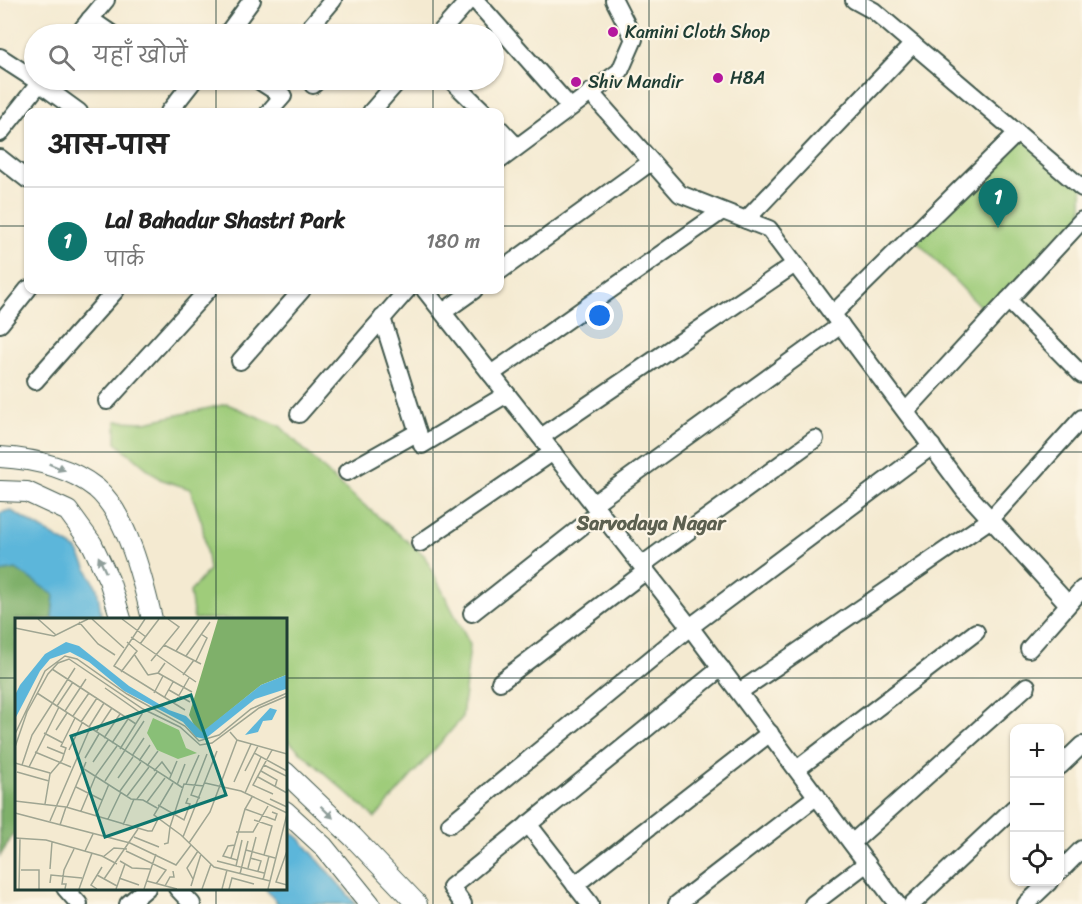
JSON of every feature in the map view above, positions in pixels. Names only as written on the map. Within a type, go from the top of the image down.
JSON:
[{"type":"street","points":[[86,24],[106,0]]},
{"type":"street","points":[[234,24],[252,0]]},
{"type":"street","points":[[313,24],[333,0]]},
{"type":"street","points":[[448,24],[470,0]]},
{"type":"street","points":[[475,0],[496,24]]},
{"type":"street","points":[[504,157],[620,70],[634,39],[614,0]]},
{"type":"street","points":[[854,0],[874,11],[1082,189]]},
{"type":"street","points":[[90,19],[97,24]]},
{"type":"street","points":[[504,33],[570,107]]},
{"type":"street","points":[[746,220],[913,44]]},
{"type":"street","points":[[0,57],[24,72]]},
{"type":"street","points":[[0,133],[31,90]]},
{"type":"street","points":[[51,90],[74,108]]},
{"type":"street","points":[[171,108],[181,90]]},
{"type":"street","points":[[272,108],[283,96],[274,90]]},
{"type":"street","points":[[374,108],[390,90]]},
{"type":"street","points":[[461,90],[480,108]]},
{"type":"street","points":[[590,92],[680,194],[769,229],[964,490],[1068,604]]},
{"type":"street","points":[[504,133],[517,147]]},
{"type":"street","points":[[472,613],[597,508],[837,320],[1017,133]]},
{"type":"street","points":[[0,158],[24,177]]},
{"type":"street","points":[[504,268],[651,162]]},
{"type":"street","points":[[491,374],[722,211]]},
{"type":"street","points":[[906,411],[1082,220]]},
{"type":"street","points":[[541,437],[795,264]]},
{"type":"street","points":[[0,324],[24,293]]},
{"type":"street","points":[[35,381],[112,294]]},
{"type":"street","points":[[106,401],[204,294]]},
{"type":"street","points":[[240,361],[299,294]]},
{"type":"street","points":[[299,414],[403,294]]},
{"type":"street","points":[[428,294],[690,627],[897,904]]},
{"type":"street","points":[[443,312],[468,294]]},
{"type":"street","points":[[1008,300],[1082,375]]},
{"type":"street","points":[[382,318],[422,445],[507,394]]},
{"type":"street","points":[[739,692],[991,519],[1082,418]]},
{"type":"street","points":[[347,472],[418,432]]},
{"type":"street","points":[[500,682],[644,568],[815,440]]},
{"type":"street","points":[[450,824],[690,627],[932,446]]},
{"type":"street","points":[[420,543],[553,452]]},
{"type":"street","points":[[0,457],[44,462],[70,472],[97,489],[123,527],[141,573],[152,618]]},
{"type":"street","points":[[0,491],[27,492],[68,511],[92,544],[109,580],[121,618]]},
{"type":"street","points":[[1029,649],[1082,589]]},
{"type":"street","points":[[797,769],[976,632]]},
{"type":"street","points":[[463,904],[451,887],[721,668]]},
{"type":"street","points":[[852,843],[1027,686]]},
{"type":"street","points":[[575,885],[770,733]]},
{"type":"street","points":[[1064,761],[1082,745]]},
{"type":"street","points":[[286,773],[353,837],[417,904]]},
{"type":"street","points":[[677,904],[817,796]]},
{"type":"street","points":[[286,812],[323,846],[370,904]]},
{"type":"street","points":[[912,904],[1010,812]]},
{"type":"street","points":[[528,824],[590,904]]},
{"type":"street","points":[[1064,866],[1082,849]]},
{"type":"street","points":[[813,904],[867,863]]},
{"type":"street","points":[[1026,904],[1045,886]]},
{"type":"street","points":[[65,889],[79,904]]},
{"type":"street","points":[[128,904],[146,889]]},
{"type":"street","points":[[178,889],[192,904]]},
{"type":"green space","points":[[1017,133],[1082,187],[1082,220],[991,318],[912,236]]},
{"type":"green space","points":[[227,404],[280,426],[339,484],[424,555],[470,645],[462,718],[375,818],[286,739],[286,618],[194,618],[190,592],[209,570],[202,523],[190,489],[160,479],[116,443],[116,421],[146,422]]},
{"type":"green space","points":[[16,568],[54,595],[52,618],[15,618],[15,832],[0,856],[0,572]]},
{"type":"water","points":[[10,510],[77,550],[97,588],[102,618],[52,618],[54,595],[16,569],[0,572],[0,513]]},
{"type":"water","points":[[286,827],[300,839],[356,904],[278,904],[266,889],[286,889]]},
{"type":"place","name":"Kamini Cloth Shop","points":[[613,32]]},
{"type":"place","name":"H8A","points":[[718,78]]},
{"type":"place","name":"Shiv Mandir","points":[[576,82]]},
{"type":"place","name":"Lal Bahadur Shastri Park","points":[[998,228]]},
{"type":"district","name":"Sarvodaya Nagar","points":[[651,523]]}]
